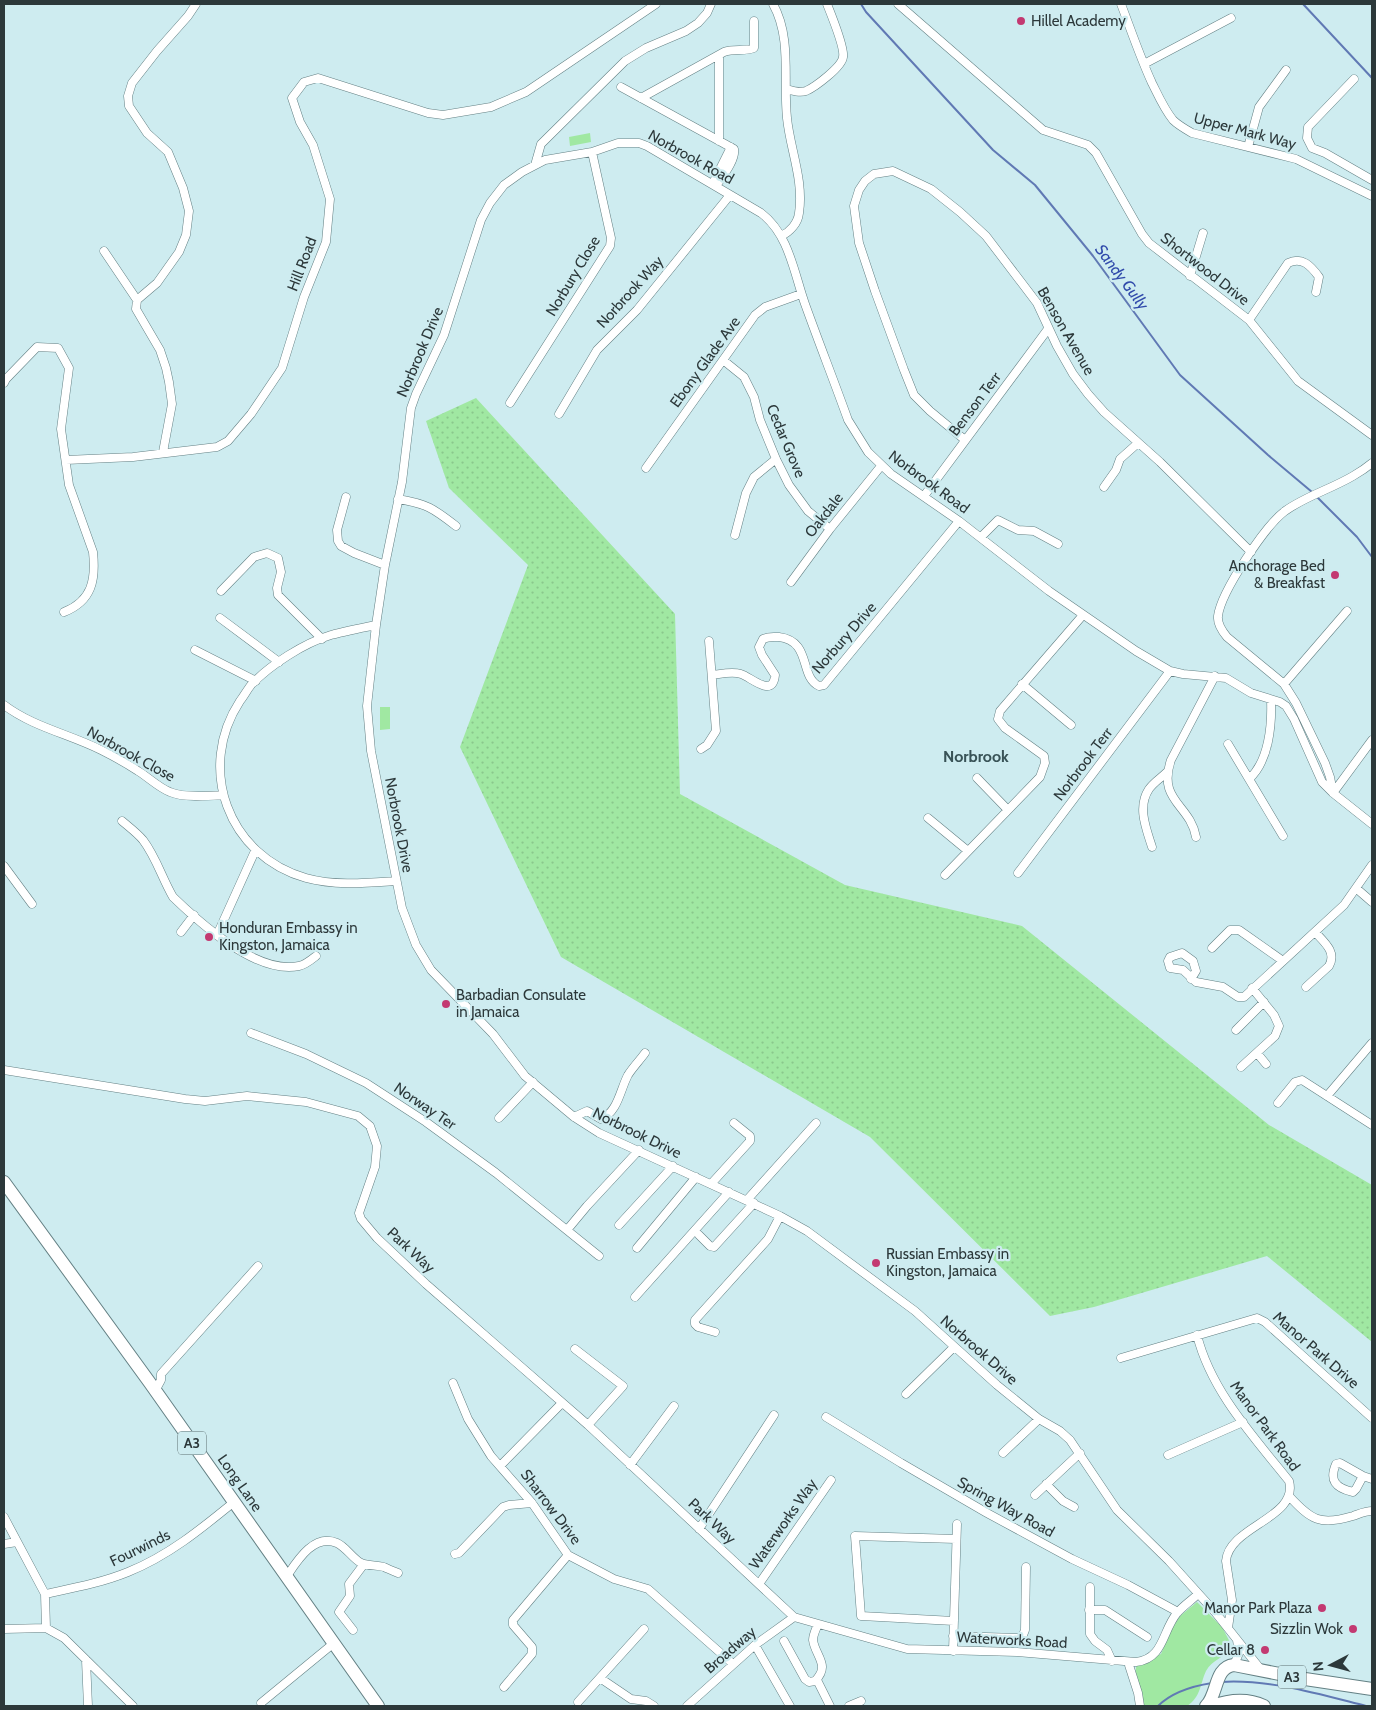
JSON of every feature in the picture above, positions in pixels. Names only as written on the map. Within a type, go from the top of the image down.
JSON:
[{"type":"main road","name":"Long Lane","points":[[4,1182],[378,1706]]},
{"type":"main road","name":"A3","points":[[1234,1665],[1305,1680],[1372,1690]]},
{"type":"main road","points":[[1206,1706],[1210,1702],[1220,1674],[1226,1668],[1234,1665]]},
{"type":"main road","points":[[1305,1680],[1372,1694]]},
{"type":"main road","points":[[1216,1686],[1216,1695],[1243,1700]]},
{"type":"main road","name":"A3","points":[[1212,1706],[1243,1700],[1264,1706]]},
{"type":"street","points":[[137,300],[157,283],[179,252],[186,235],[189,211],[183,188],[168,152],[147,133],[129,106],[128,96],[132,83],[196,4]]},
{"type":"street","name":"Hill Road","points":[[66,460],[133,457],[217,447],[228,441],[251,414],[282,368],[304,297],[326,242],[329,215],[330,199],[313,145],[300,122],[292,98],[304,82],[318,78],[415,110],[443,115],[491,107],[526,92],[656,4]]},
{"type":"street","points":[[535,165],[541,144],[625,61],[646,48],[686,31],[698,23],[707,13],[711,4]]},
{"type":"street","points":[[773,4],[779,14],[785,46],[787,118],[796,161],[800,195],[799,215],[794,226],[787,234],[781,236]]},
{"type":"street","points":[[786,89],[797,92],[805,91],[838,67],[842,61],[844,56],[827,4]]},
{"type":"street","name":"Shortwood Drive","points":[[898,4],[1043,130],[1088,145],[1096,153],[1142,234],[1156,250],[1248,320],[1298,381],[1372,435]]},
{"type":"street","name":"Upper Mark Way","points":[[1121,4],[1144,64],[1166,111],[1183,128],[1192,133],[1296,159],[1372,196]]},
{"type":"street","points":[[1144,64],[1232,18]]},
{"type":"street","points":[[642,98],[728,50],[751,50],[754,48],[754,21]]},
{"type":"street","points":[[719,55],[719,141]]},
{"type":"street","points":[[1248,147],[1259,107],[1286,70]]},
{"type":"street","points":[[1354,79],[1308,127],[1307,138],[1312,148],[1325,153],[1372,180]]},
{"type":"street","points":[[621,87],[730,147],[714,185]]},
{"type":"street","name":"Norbrook Road","points":[[535,165],[545,160],[592,152],[618,143],[639,143],[770,219],[781,236],[794,267],[848,420],[858,438],[881,466],[981,537],[1049,591],[1136,651],[1170,671],[1226,678],[1251,693],[1280,702],[1290,712],[1322,782],[1372,824]]},
{"type":"street","name":"Norbury Close","points":[[510,403],[610,246],[611,238],[592,152]]},
{"type":"street","name":"Norbrook Drive","points":[[535,165],[504,185],[490,203],[481,220],[444,335],[411,408],[398,499],[385,565],[367,706],[368,722],[377,788],[402,908],[410,932],[431,970],[493,1034],[525,1076],[574,1117],[599,1133],[696,1176],[807,1231],[914,1312],[1039,1419],[1060,1431],[1080,1453],[1108,1499],[1117,1510],[1169,1561],[1228,1628],[1262,1671]]},
{"type":"street","name":"Benson Avenue","points":[[965,440],[914,395],[859,243],[854,206],[859,190],[874,174],[893,171],[931,189],[986,236],[1037,304],[1048,329],[1073,374],[1088,394],[1104,412],[1138,442],[1251,552]]},
{"type":"street","name":"Norbrook Way","points":[[559,414],[597,350],[637,310],[730,195]]},
{"type":"street","points":[[1190,276],[1203,233]]},
{"type":"street","points":[[104,251],[137,300],[136,309],[160,350],[166,368],[172,404],[163,452]]},
{"type":"street","points":[[1248,320],[1288,263],[1292,261],[1304,262],[1311,266],[1319,277],[1316,292]]},
{"type":"street","name":"Ebony Glade Ave","points":[[646,468],[755,315],[765,307],[802,294]]},
{"type":"street","name":"Benson Terr","points":[[924,496],[1048,329]]},
{"type":"street","points":[[4,383],[37,347],[58,348],[69,368],[61,429],[69,485],[89,540],[94,562],[93,575],[86,596],[75,608],[64,612]]},
{"type":"street","name":"Cedar Grove","points":[[723,360],[744,377],[754,397],[760,420],[776,459],[789,485],[808,511],[830,529]]},
{"type":"street","points":[[1104,487],[1116,470],[1120,459],[1138,442]]},
{"type":"street","points":[[735,535],[746,493],[754,477],[776,459]]},
{"type":"street","points":[[1333,793],[1325,763],[1296,703],[1284,684],[1226,637],[1218,623],[1218,617],[1225,594],[1251,552],[1286,510],[1352,476],[1372,463]]},
{"type":"street","name":"Oakdale","points":[[790,582],[881,466]]},
{"type":"street","points":[[346,497],[337,530],[338,541],[342,546],[354,553],[385,565]]},
{"type":"street","points":[[398,499],[424,504],[456,526]]},
{"type":"street","points":[[981,537],[998,520],[1018,530],[1034,531],[1058,544]]},
{"type":"street","name":"Norbury Drive","points":[[712,674],[740,673],[763,686],[769,686],[774,681],[775,675],[759,647],[763,639],[769,636],[784,638],[796,644],[800,649],[814,684],[819,686],[827,684],[959,521]]},
{"type":"street","points":[[221,591],[254,557],[267,553],[278,558],[281,572],[277,588],[278,595],[322,639]]},
{"type":"street","points":[[1284,684],[1347,612]]},
{"type":"street","points":[[945,875],[1040,776],[1045,763],[1044,756],[1005,728],[998,719],[1000,711],[1083,615]]},
{"type":"street","points":[[220,618],[279,662]]},
{"type":"street","points":[[376,625],[337,634],[311,643],[279,662],[250,686],[230,716],[222,744],[220,761],[223,795],[229,813],[255,851],[288,871],[304,878],[325,883],[350,884],[396,881]]},
{"type":"street","points":[[701,749],[708,745],[716,731],[709,641]]},
{"type":"street","points":[[196,650],[256,682]]},
{"type":"street","name":"Norbrook Terr","points":[[1018,873],[1170,671]]},
{"type":"street","points":[[1196,837],[1194,826],[1170,792],[1166,781],[1167,772],[1171,760],[1215,676]]},
{"type":"street","points":[[1022,684],[1071,725]]},
{"type":"street","points":[[1249,779],[1259,766],[1268,740],[1271,728],[1271,700]]},
{"type":"street","name":"Norbrook Close","points":[[4,705],[16,714],[40,726],[76,738],[102,751],[136,769],[169,792],[192,795],[223,795]]},
{"type":"street","points":[[1333,793],[1372,740]]},
{"type":"street","points":[[1228,744],[1283,836]]},
{"type":"street","points":[[1152,847],[1143,806],[1150,787],[1167,772]]},
{"type":"street","points":[[977,778],[1007,810]]},
{"type":"street","points":[[928,818],[968,851]]},
{"type":"street","points":[[122,821],[141,838],[173,896],[225,942],[245,954],[285,967],[301,966],[316,956]]},
{"type":"street","points":[[217,935],[255,851]]},
{"type":"street","points":[[1191,979],[1202,984],[1223,987],[1240,997],[1244,996],[1344,905],[1372,865]]},
{"type":"street","points":[[4,866],[32,904]]},
{"type":"street","points":[[4,880],[14,880]]},
{"type":"street","points":[[1357,888],[1372,902]]},
{"type":"street","points":[[181,932],[194,915]]},
{"type":"street","points":[[1212,948],[1230,930],[1239,930],[1283,961]]},
{"type":"street","points":[[1306,987],[1332,962],[1328,946],[1315,932]]},
{"type":"street","points":[[1241,1067],[1276,1036],[1279,1026],[1274,1015],[1252,988]]},
{"type":"street","points":[[1236,1030],[1264,1002]]},
{"type":"street","name":"Norway Ter","points":[[251,1033],[306,1054],[366,1083],[426,1122],[488,1167],[599,1256]]},
{"type":"street","points":[[1327,1096],[1372,1043]]},
{"type":"street","points":[[574,1117],[587,1111],[601,1119],[607,1116],[614,1108],[629,1074],[645,1053]]},
{"type":"street","points":[[1256,1053],[1266,1064]]},
{"type":"street","name":"Park Way","points":[[4,1070],[185,1099],[205,1101],[247,1096],[306,1102],[358,1116],[370,1126],[377,1146],[375,1167],[359,1214],[361,1219],[426,1284],[588,1425],[794,1616]]},
{"type":"street","points":[[1278,1103],[1294,1082],[1302,1080],[1372,1124]]},
{"type":"street","points":[[499,1118],[533,1082]]},
{"type":"street","points":[[711,1184],[750,1141],[750,1136],[734,1123]]},
{"type":"street","points":[[699,1235],[710,1246],[714,1247],[816,1123]]},
{"type":"street","points":[[567,1230],[639,1150]]},
{"type":"street","points":[[619,1225],[673,1166]]},
{"type":"street","points":[[637,1248],[696,1176]]},
{"type":"street","points":[[635,1297],[728,1192]]},
{"type":"street","points":[[715,1332],[698,1327],[695,1324],[695,1320],[768,1239],[780,1216]]},
{"type":"street","points":[[155,1391],[161,1380],[161,1374],[258,1266]]},
{"type":"street","name":"Manor Park Drive","points":[[1121,1358],[1256,1318],[1262,1320],[1372,1418]]},
{"type":"street","name":"Manor Park Road","points":[[1197,1335],[1201,1351],[1221,1391],[1289,1480],[1289,1496],[1283,1505],[1234,1543],[1226,1554],[1232,1600],[1228,1628]]},
{"type":"street","points":[[906,1394],[954,1347]]},
{"type":"street","points":[[575,1349],[623,1386],[588,1425]]},
{"type":"street","points":[[145,1377],[151,1374],[161,1374]]},
{"type":"street","name":"Sharrow Drive","points":[[452,1383],[468,1419],[492,1456],[532,1503],[568,1555],[614,1579],[648,1589],[733,1664]]},
{"type":"street","points":[[500,1466],[562,1403]]},
{"type":"street","points":[[630,1464],[674,1406]]},
{"type":"street","points":[[699,1529],[774,1415]]},
{"type":"street","name":"Spring Way Road","points":[[826,1417],[988,1513],[1178,1612]]},
{"type":"street","points":[[1002,1453],[1039,1419]]},
{"type":"street","points":[[1168,1455],[1243,1422]]},
{"type":"street","points":[[1035,1495],[1080,1453]]},
{"type":"street","points":[[1363,1476],[1372,1479]]},
{"type":"street","name":"Waterworks Way","points":[[759,1584],[830,1480]]},
{"type":"street","points":[[1046,1484],[1063,1502],[1074,1507]]},
{"type":"street","points":[[1289,1496],[1312,1518],[1324,1521],[1344,1519],[1372,1511]]},
{"type":"street","name":"Fourwinds","points":[[45,1594],[96,1582],[127,1572],[161,1557],[192,1536],[234,1502]]},
{"type":"street","points":[[455,1554],[502,1508],[509,1505],[532,1503]]},
{"type":"street","points":[[4,1517],[45,1594],[46,1628]]},
{"type":"street","points":[[953,1651],[957,1524]]},
{"type":"street","points":[[954,1621],[861,1616],[855,1536],[956,1539]]},
{"type":"street","points":[[4,1544],[17,1542]]},
{"type":"street","points":[[287,1576],[302,1554],[313,1546],[325,1542],[337,1543],[356,1560],[364,1564],[384,1567],[398,1574]]},
{"type":"street","points":[[504,1688],[532,1654],[533,1650],[513,1625],[513,1620],[568,1555]]},
{"type":"street","points":[[353,1630],[339,1612],[350,1596],[349,1584],[364,1564]]},
{"type":"street","points":[[953,1636],[1019,1638],[1023,1635],[1025,1630],[1026,1567]]},
{"type":"street","points":[[1090,1587],[1090,1634],[1095,1641],[1107,1650],[1112,1660]]},
{"type":"street","name":"Waterworks Road","points":[[794,1616],[908,1649],[1017,1652],[1128,1662],[1144,1661],[1152,1657],[1158,1651],[1168,1628],[1178,1612],[1198,1594]]},
{"type":"street","points":[[1089,1610],[1105,1610],[1147,1637]]},
{"type":"street","name":"Broadway","points":[[687,1706],[755,1645],[794,1616]]},
{"type":"street","points":[[784,1640],[805,1679],[809,1682],[817,1680],[822,1670],[822,1664],[814,1640],[818,1624]]},
{"type":"street","points":[[4,1629],[46,1628],[64,1638],[133,1706]]},
{"type":"street","points":[[578,1702],[644,1629]]},
{"type":"street","points":[[1234,1665],[1239,1653],[1237,1640]]},
{"type":"street","points":[[261,1702],[334,1643]]},
{"type":"street","points":[[755,1645],[790,1706]]},
{"type":"street","points":[[86,1660],[88,1706]]},
{"type":"street","points":[[1128,1662],[1140,1706]]},
{"type":"street","points":[[600,1678],[631,1699],[646,1701],[654,1706]]},
{"type":"street","points":[[817,1680],[830,1706]]},
{"type":"street","points":[[849,1706],[861,1702]]},
{"type":"green space","points":[[590,133],[591,142],[570,146],[569,137]]},
{"type":"green space","points":[[476,398],[675,614],[680,794],[845,885],[1022,926],[1269,1125],[1372,1185],[1372,1342],[1267,1256],[1094,1307],[1050,1316],[870,1137],[561,957],[460,747],[528,565],[449,488],[426,421]]},
{"type":"green space","points":[[380,707],[390,707],[390,729],[380,730]]},
{"type":"green space","points":[[1197,1602],[1222,1627],[1232,1646],[1206,1671],[1198,1694],[1187,1706],[1142,1706],[1135,1673],[1137,1663],[1161,1654],[1170,1632],[1180,1616]]},
{"type":"waterway","name":"Sandy Gully","points":[[861,4],[866,12],[993,150],[1035,185],[1093,256],[1180,375],[1312,492]]},
{"type":"waterway","points":[[1303,4],[1372,78]]},
{"type":"waterway","name":"Sandy Gully","points":[[1317,497],[1357,537],[1372,557]]},
{"type":"waterway","points":[[1221,1682],[1276,1685],[1366,1706]]},
{"type":"waterway","points":[[1158,1706],[1183,1690],[1212,1683]]},
{"type":"place","name":"Hillel Academy","points":[[1021,21]]},
{"type":"place","name":"Anchorage Bed & Breakfast","points":[[1335,575]]},
{"type":"place","name":"Honduran Embassy in Kingston, Jamaica","points":[[209,937]]},
{"type":"place","name":"Barbadian Consulate in Jamaica","points":[[446,1004]]},
{"type":"place","name":"Russian Embassy in Kingston, Jamaica","points":[[876,1263]]},
{"type":"place","name":"Manor Park Plaza","points":[[1322,1608]]},
{"type":"place","name":"Sizzlin Wok","points":[[1353,1629]]},
{"type":"place","name":"Cellar 8","points":[[1265,1650]]},
{"type":"district","name":"Norbrook","points":[[976,756]]}]
